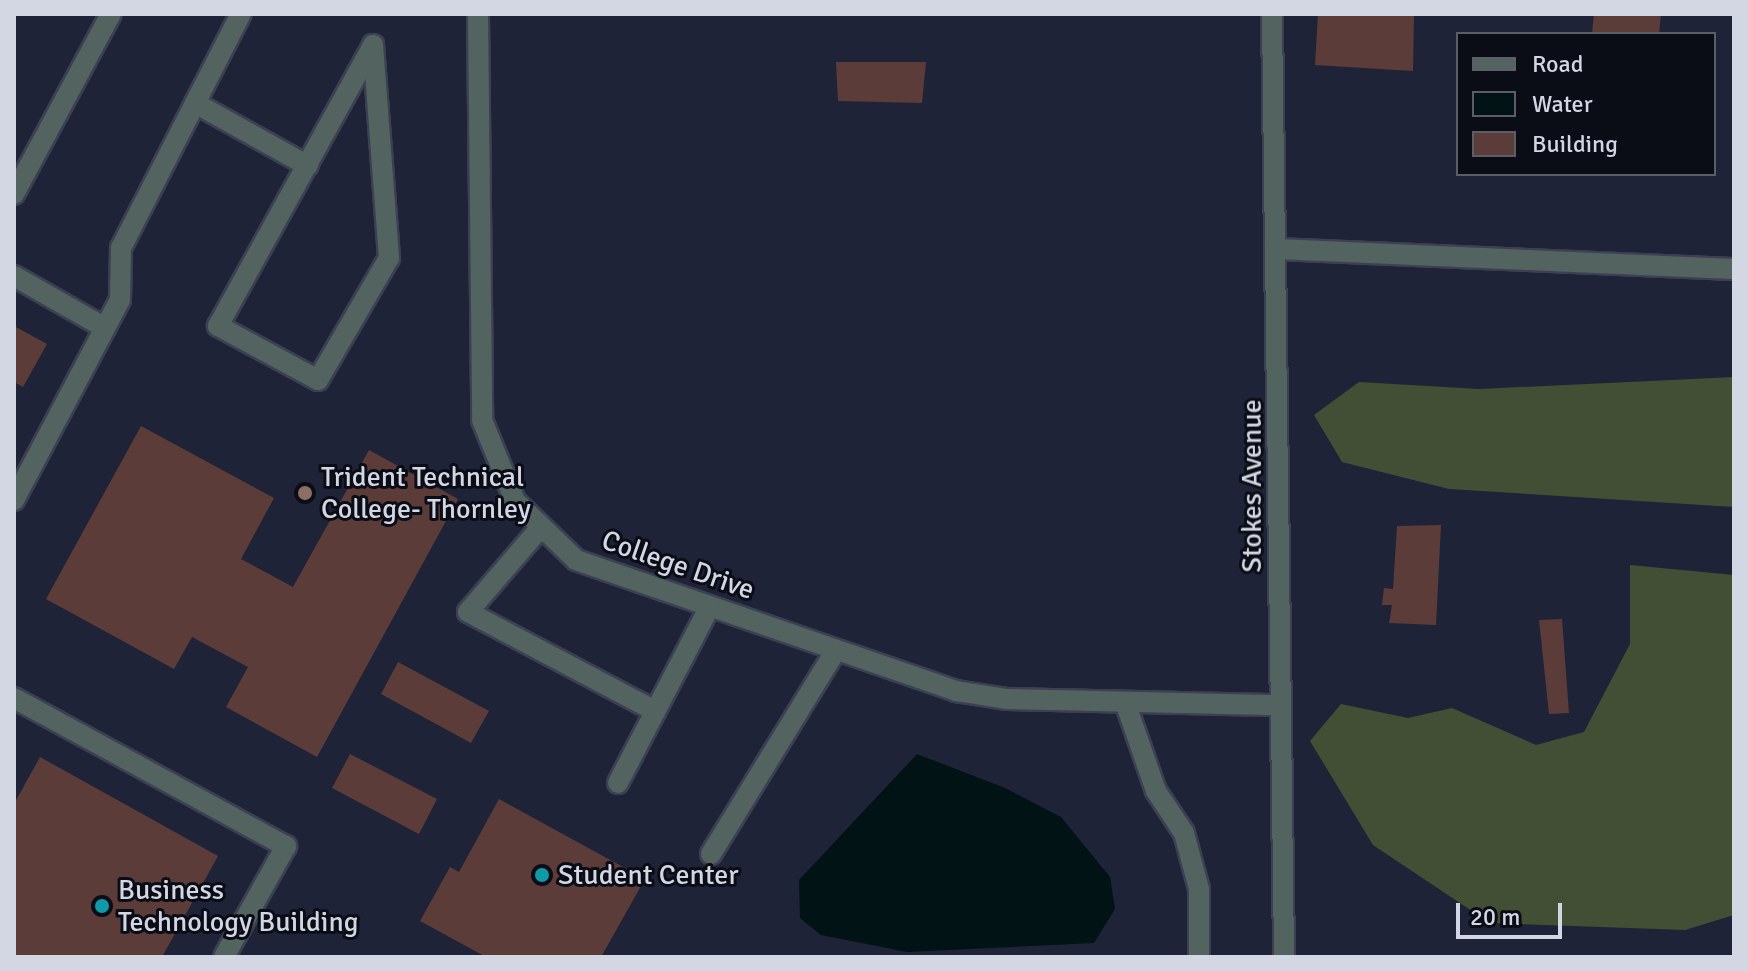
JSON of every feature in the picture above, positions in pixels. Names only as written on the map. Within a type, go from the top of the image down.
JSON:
[{"type":"street","points":[[14,194],[111,14]]},
{"type":"street","points":[[14,500],[120,300],[121,248],[241,14]]},
{"type":"street","name":"College Drive","points":[[478,14],[482,420],[515,501],[576,560],[956,691],[1007,699],[1280,705]]},
{"type":"street","name":"Stokes Avenue","points":[[1272,14],[1284,957]]},
{"type":"street","points":[[373,45],[389,258],[318,380],[218,326],[308,166],[373,45]]},
{"type":"street","points":[[195,103],[308,166]]},
{"type":"street","points":[[1276,249],[1734,269]]},
{"type":"street","points":[[14,276],[105,328]]},
{"type":"street","points":[[541,527],[468,612],[655,711]]},
{"type":"street","points":[[618,783],[710,606]]},
{"type":"street","points":[[711,854],[836,650]]},
{"type":"street","points":[[14,698],[286,846],[224,957]]},
{"type":"street","points":[[1125,702],[1156,791],[1184,833],[1199,889],[1199,957]]},
{"type":"green space","points":[[1734,377],[1734,507],[1449,489],[1342,462],[1314,415],[1359,382],[1479,389]]},
{"type":"green space","points":[[1630,565],[1734,575],[1734,915],[1685,930],[1490,923],[1373,845],[1310,741],[1341,704],[1408,718],[1452,708],[1536,745],[1584,732],[1630,644]]},
{"type":"water","points":[[917,754],[1005,788],[1061,817],[1110,877],[1115,909],[1094,943],[907,952],[821,935],[800,918],[799,880]]},
{"type":"building","points":[[1318,14],[1414,14],[1413,71],[1315,65]]},
{"type":"building","points":[[1594,14],[1661,14],[1659,32],[1592,32]]},
{"type":"building","points":[[836,62],[926,62],[922,103],[838,101]]},
{"type":"building","points":[[14,326],[47,344],[23,387],[14,382]]},
{"type":"building","points":[[141,426],[274,498],[241,559],[293,587],[369,450],[458,499],[317,757],[226,707],[248,667],[192,637],[174,669],[46,599]]},
{"type":"building","points":[[1441,525],[1436,625],[1389,623],[1392,605],[1382,605],[1384,588],[1393,589],[1397,526]]},
{"type":"building","points":[[1562,619],[1569,713],[1549,714],[1539,620]]},
{"type":"building","points":[[398,662],[489,711],[471,743],[381,694]]},
{"type":"building","points":[[350,754],[437,799],[419,834],[332,788]]},
{"type":"building","name":"Business Technology Building","points":[[40,757],[218,856],[162,957],[14,957],[14,804]]},
{"type":"building","name":"Student Center","points":[[499,799],[645,879],[601,957],[486,957],[420,921],[450,867],[459,872]]},
{"type":"place","name":"Trident Technical College- Thornley","points":[[305,493]]},
{"type":"place","name":"Student Center","points":[[542,875]]},
{"type":"place","name":"Business Technology Building","points":[[102,906]]}]
